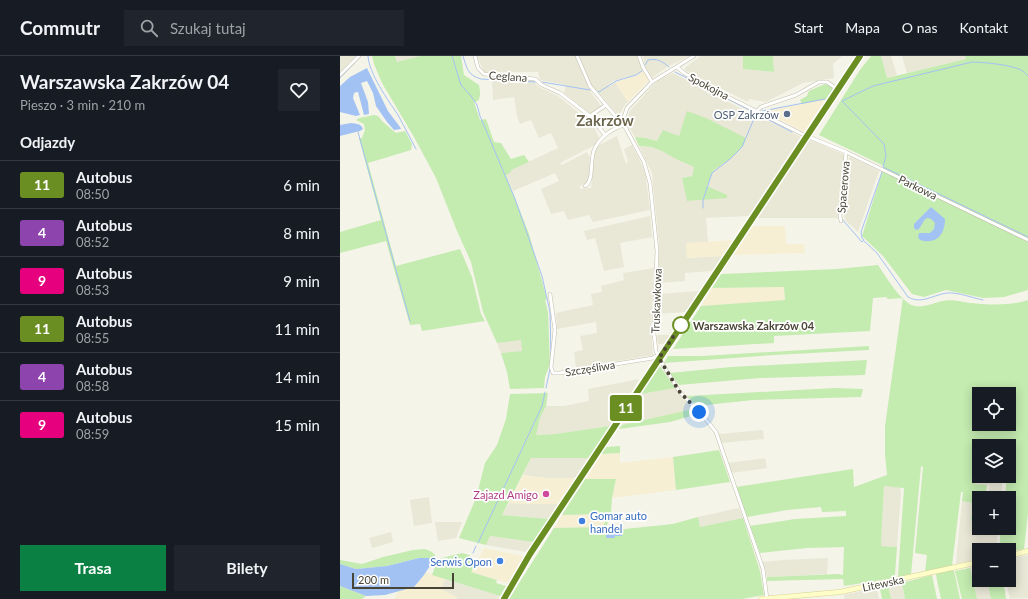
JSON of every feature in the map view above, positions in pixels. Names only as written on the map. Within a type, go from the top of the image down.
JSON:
[{"type":"street","points":[[340,75],[359,56]]},
{"type":"street","name":"Ceglana","points":[[475,56],[478,68],[484,74],[535,79],[542,85],[560,93],[590,116]]},
{"type":"street","name":"Truskawkowa","points":[[577,56],[590,86],[617,118],[624,124],[644,162],[648,173],[657,251],[654,334],[658,357],[679,391],[716,432],[762,569],[767,598]]},
{"type":"street","points":[[639,56],[643,67],[652,82]]},
{"type":"street","points":[[586,186],[590,181],[594,148],[605,135],[624,124],[624,116],[627,108],[652,82],[694,56]]},
{"type":"street","points":[[504,599],[530,554],[658,357],[860,56]]},
{"type":"street","name":"Spokojna","points":[[677,66],[684,73],[712,89],[806,136]]},
{"type":"street","points":[[757,111],[761,107],[796,95],[819,82],[827,82],[838,89]]},
{"type":"street","points":[[605,135],[590,116],[606,105]]},
{"type":"street","name":"Parkowa","points":[[806,136],[846,152],[1028,240]]},
{"type":"street","name":"Spacerowa","points":[[841,221],[840,216],[846,152]]},
{"type":"street","name":"Szczęśliwa","points":[[550,294],[555,330],[552,367],[553,373],[594,368],[658,357]]},
{"type":"street","points":[[1016,554],[1028,551]]},
{"type":"street","name":"Litewska","points":[[761,599],[840,592],[972,564]]},
{"type":"shaded area","points":[[340,56],[356,56],[340,72]]},
{"type":"shaded area","points":[[395,56],[420,56],[397,62]]},
{"type":"shaded area","points":[[477,56],[638,56],[643,71],[636,75],[613,81],[608,85],[609,87],[615,82],[628,102],[624,106],[619,116],[597,91],[589,90],[602,107],[591,114],[564,93],[566,85],[540,80],[538,72],[484,72]]},
{"type":"shaded area","points":[[643,56],[690,56],[667,67],[652,78],[646,70]]},
{"type":"shaded area","points":[[701,56],[743,56],[743,69],[774,72],[773,56],[842,56],[833,64],[834,78],[803,83],[766,102],[749,99],[748,102],[684,70]]},
{"type":"shaded area","points":[[881,56],[891,56],[897,75],[887,78]]},
{"type":"shaded area","points":[[902,56],[965,56],[966,59],[907,73]]},
{"type":"shaded area","points":[[643,71],[649,80],[628,102],[615,82],[636,76]]},
{"type":"shaded area","points":[[673,73],[724,100],[801,137],[749,216],[706,218],[708,242],[687,243],[687,258],[723,256],[712,271],[685,273],[685,281],[659,283],[659,245],[652,173],[639,146],[652,147],[663,151],[694,167],[692,176],[682,178],[688,201],[727,197],[727,195],[707,187],[714,170],[730,159],[743,146],[688,111],[679,136],[658,141],[635,137],[627,124],[629,112],[657,81]]},
{"type":"shaded area","points":[[492,80],[534,82],[539,87],[558,96],[584,117],[586,116],[595,129],[600,140],[593,146],[560,163],[562,165],[587,152],[590,158],[589,175],[587,182],[580,186],[580,189],[591,188],[595,151],[599,145],[617,136],[626,164],[628,161],[624,149],[632,145],[647,179],[650,210],[593,222],[589,215],[568,220],[564,211],[551,214],[541,189],[559,181],[555,173],[513,191],[506,174],[511,170],[558,148],[551,133],[539,138],[531,120],[520,124],[514,97],[493,100]]},
{"type":"shaded area","points":[[826,99],[804,132],[764,111],[802,104]]},
{"type":"shaded area","points":[[808,139],[844,155],[839,196],[839,218],[757,218]]},
{"type":"shaded area","points":[[851,157],[879,171],[858,232],[845,220],[844,216],[849,158]]},
{"type":"shaded area","points":[[650,216],[652,237],[620,243],[624,267],[604,271],[595,238],[587,240],[584,231]]},
{"type":"shaded area","points":[[752,226],[785,226],[786,244],[804,244],[805,253],[733,255]]},
{"type":"shaded area","points":[[733,240],[723,256],[687,258],[686,243]]},
{"type":"shaded area","points":[[654,268],[651,330],[653,355],[576,368],[574,352],[583,350],[580,336],[597,333],[596,322],[557,329],[556,313],[593,305],[591,294],[602,292],[601,286],[624,280],[623,273]]},
{"type":"shaded area","points":[[784,287],[785,301],[701,306],[712,288]]},
{"type":"shaded area","points":[[699,291],[686,312],[658,314],[659,294]]},
{"type":"shaded area","points":[[657,335],[670,335],[664,344],[658,344]]},
{"type":"shaded area","points":[[521,340],[523,351],[501,353],[497,343]]},
{"type":"shaded area","points":[[639,379],[622,409],[610,426],[555,434],[535,435],[540,418],[546,406],[564,406],[589,401],[588,389]]},
{"type":"shaded area","points":[[675,388],[693,409],[622,425],[641,394]]},
{"type":"shaded area","points":[[763,430],[764,439],[721,443],[719,434]]},
{"type":"shaded area","points":[[620,453],[620,463],[673,457],[676,490],[612,498],[616,479],[585,479],[601,454]]},
{"type":"shaded area","points":[[531,458],[589,458],[575,478],[545,478],[523,475]]},
{"type":"shaded area","points":[[765,458],[767,468],[732,473],[728,463]]},
{"type":"shaded area","points":[[523,475],[545,478],[575,478],[558,504],[509,503]]},
{"type":"shaded area","points":[[1002,483],[1002,491],[989,491],[990,485],[975,484]]},
{"type":"shaded area","points":[[884,486],[900,487],[901,492],[897,547],[881,546]]},
{"type":"shaded area","points":[[429,497],[432,523],[414,526],[410,500]]},
{"type":"shaded area","points":[[962,501],[972,502],[972,535],[997,535],[997,543],[972,543],[972,561],[957,564]]},
{"type":"shaded area","points":[[509,503],[558,504],[549,519],[502,515]]},
{"type":"shaded area","points":[[739,508],[743,518],[700,527],[698,517]]},
{"type":"shaded area","name":"Gomar auto handel","points":[[608,514],[603,527],[554,528],[562,515]]},
{"type":"shaded area","points":[[435,522],[462,522],[456,538],[438,541]]},
{"type":"shaded area","points":[[391,532],[393,542],[372,548],[369,538]]},
{"type":"shaded area","points":[[490,536],[533,542],[526,552],[486,545]]},
{"type":"shaded area","points":[[484,548],[524,556],[508,583],[471,572]]},
{"type":"shaded area","points":[[1028,555],[1028,598],[1010,599],[1007,587],[1016,587],[1016,558]]},
{"type":"shaded area","points":[[828,558],[827,574],[767,577],[763,562],[783,560]]},
{"type":"shaded area","points":[[426,572],[445,579],[440,589],[457,597],[456,599],[394,599],[398,591],[414,587]]},
{"type":"shaded area","points":[[445,579],[500,596],[498,599],[456,599],[457,597],[440,589]]},
{"type":"shaded area","points":[[902,583],[905,599],[891,599],[888,585]]},
{"type":"shaded area","points":[[974,587],[988,587],[991,599],[977,599]]},
{"type":"shaded area","points":[[875,588],[879,599],[844,599],[844,595]]},
{"type":"green space","points":[[372,56],[395,56],[397,62],[420,56],[461,56],[464,75],[479,85],[480,97],[478,101],[474,102],[480,120],[486,119],[494,142],[501,143],[511,159],[524,155],[529,162],[511,170],[511,172],[506,175],[529,234],[547,299],[545,300],[548,312],[550,364],[545,377],[544,388],[510,389],[507,372],[501,353],[522,351],[521,340],[497,343],[483,312],[471,262],[436,178],[382,83]]},
{"type":"green space","points":[[743,56],[773,56],[774,72],[743,69]]},
{"type":"green space","points":[[871,56],[881,56],[887,78],[966,59],[965,56],[1028,56],[1028,290],[1004,297],[983,298],[946,290],[924,297],[912,294],[883,256],[862,236],[884,166],[819,135],[860,70]]},
{"type":"green space","points":[[825,84],[833,89],[826,99],[802,104],[800,100],[807,96],[809,91]]},
{"type":"green space","points":[[687,111],[706,118],[746,138],[743,146],[730,159],[714,170],[707,186],[727,195],[727,198],[687,201],[682,178],[692,176],[694,167],[652,147],[639,146],[635,137],[657,141],[663,130],[679,136]]},
{"type":"green space","points":[[374,115],[378,116],[396,133],[405,131],[412,144],[411,150],[368,163],[396,266],[460,249],[472,277],[481,314],[485,321],[422,331],[420,324],[410,325],[386,241],[340,253],[340,232],[381,220],[359,138],[362,138],[365,130],[364,124],[356,120]]},
{"type":"green space","points":[[878,265],[902,298],[873,298],[870,331],[774,336],[774,343],[673,349],[701,306],[785,300],[784,287],[712,288],[721,274],[837,269]]},
{"type":"green space","points":[[903,299],[912,305],[917,306],[926,306],[946,300],[977,304],[999,304],[1028,300],[1028,514],[1024,549],[1016,551],[1016,543],[1000,543],[1000,535],[1016,535],[1016,491],[1006,491],[1006,483],[1016,483],[1016,439],[972,439],[972,483],[987,485],[986,491],[972,491],[972,503],[962,501],[963,492],[961,492],[952,566],[925,572],[927,555],[915,553],[923,467],[921,466],[911,575],[900,578],[898,576],[904,488],[884,486],[881,546],[897,547],[895,575],[893,578],[844,586],[843,579],[767,581],[767,577],[843,575],[844,547],[807,548],[760,553],[750,526],[795,519],[846,516],[846,511],[822,512],[821,507],[787,510],[747,517],[736,487],[853,469],[854,487],[887,475],[885,426]]},
{"type":"green space","points":[[869,346],[869,350],[664,363],[668,356],[702,356]]},
{"type":"green space","points":[[867,360],[865,375],[760,378],[679,385],[670,373],[731,367]]},
{"type":"green space","points":[[660,366],[675,388],[641,394]]},
{"type":"green space","points":[[835,388],[863,389],[861,397],[753,400],[697,406],[687,396]]},
{"type":"green space","points":[[548,393],[546,406],[540,418],[536,435],[555,434],[610,426],[589,458],[531,458],[502,515],[549,519],[533,542],[490,536],[486,545],[459,538],[476,498],[485,463],[497,445],[506,419],[510,394]]},
{"type":"green space","points":[[693,409],[698,414],[670,422],[619,429],[622,425]]},
{"type":"green space","points":[[620,446],[620,453],[601,454],[606,447]]},
{"type":"green space","points":[[719,450],[730,482],[676,490],[673,457]]},
{"type":"green space","points":[[585,479],[616,479],[611,513],[605,531],[673,524],[698,517],[700,527],[743,518],[760,571],[764,595],[742,599],[509,599],[554,528],[603,527],[608,514],[562,515]]},
{"type":"green space","points":[[425,549],[432,552],[435,555],[435,558],[419,558],[387,566],[356,569],[340,564],[340,560],[362,564],[383,557],[413,550]]},
{"type":"green space","points":[[462,553],[469,555],[477,561],[471,572],[497,580],[496,583],[506,586],[500,596],[432,575],[438,559]]},
{"type":"green space","points":[[970,568],[972,587],[974,587],[977,599],[962,599],[955,571]]},
{"type":"green space","points":[[952,570],[954,571],[960,599],[941,599],[936,575],[937,573]]},
{"type":"green space","points":[[932,575],[937,599],[905,599],[902,583]]},
{"type":"green space","points":[[888,585],[891,599],[882,599],[880,589]]},
{"type":"green space","points":[[340,586],[366,596],[362,599],[340,599]]},
{"type":"green space","points":[[988,587],[1004,587],[1006,599],[991,599]]},
{"type":"water","points":[[367,68],[388,111],[401,129],[394,130],[387,122],[376,106],[373,93],[367,81],[361,83],[368,102],[369,114],[364,115],[358,92],[354,93],[353,98],[360,115],[356,116],[340,112],[340,86],[350,77]]},
{"type":"water","points":[[351,123],[360,125],[363,129],[340,136],[340,125]]},
{"type":"water","points":[[931,207],[945,219],[942,234],[935,240],[920,240],[918,237],[919,233],[930,233],[934,229],[935,223],[931,219],[925,219],[919,229],[916,230],[914,228],[914,224]]},
{"type":"water","points":[[606,531],[622,531],[622,536],[606,538]]},
{"type":"water","points":[[419,558],[435,558],[414,587],[385,595],[366,596],[340,586],[340,564],[356,569],[387,566]]},
{"type":"waterway","points":[[340,78],[361,56]]},
{"type":"waterway","points":[[368,56],[375,79],[398,115],[416,149]]},
{"type":"waterway","points":[[452,56],[461,85],[477,105],[480,116],[515,199],[542,276],[550,312],[551,356]]},
{"type":"waterway","points":[[463,56],[470,73],[481,79],[536,82]]},
{"type":"waterway","points":[[645,65],[648,60],[654,59],[669,67]]},
{"type":"waterway","points":[[1028,76],[1017,68],[990,63],[972,62],[873,86],[842,101],[884,144],[886,156],[883,167],[1028,237]]},
{"type":"waterway","points":[[598,91],[599,92],[616,81],[636,75],[642,71]]},
{"type":"waterway","points":[[675,72],[792,132]]},
{"type":"waterway","points":[[542,82],[590,90]]},
{"type":"waterway","points":[[762,111],[825,99]]},
{"type":"waterway","points":[[703,208],[703,200],[712,173],[730,159],[742,147],[756,114]]},
{"type":"waterway","points":[[358,132],[410,321]]},
{"type":"waterway","points":[[842,219],[862,242],[864,240],[861,232],[882,172]]},
{"type":"waterway","points":[[864,241],[877,253],[908,297],[923,300],[952,293],[983,300]]},
{"type":"waterway","points":[[546,388],[550,369]]},
{"type":"waterway","points":[[478,543],[542,406],[545,392]]},
{"type":"waterway","points":[[473,553],[476,546]]},
{"type":"bus line","name":"11","points":[[504,599],[530,554],[860,56]]},
{"type":"place","name":"OSP Zakrzów","points":[[787,114]]},
{"type":"place","name":"Warszawska Zakrzów 04","points":[[681,325]]},
{"type":"place","name":"Zajazd Amigo","points":[[546,494]]},
{"type":"place","name":"Gomar auto handel","points":[[582,521]]},
{"type":"place","name":"Serwis Opon","points":[[500,561]]},
{"type":"district","name":"Zakrzów","points":[[605,120]]},
{"type":"route","points":[[681,325],[659,358],[679,391],[699,412]]}]
